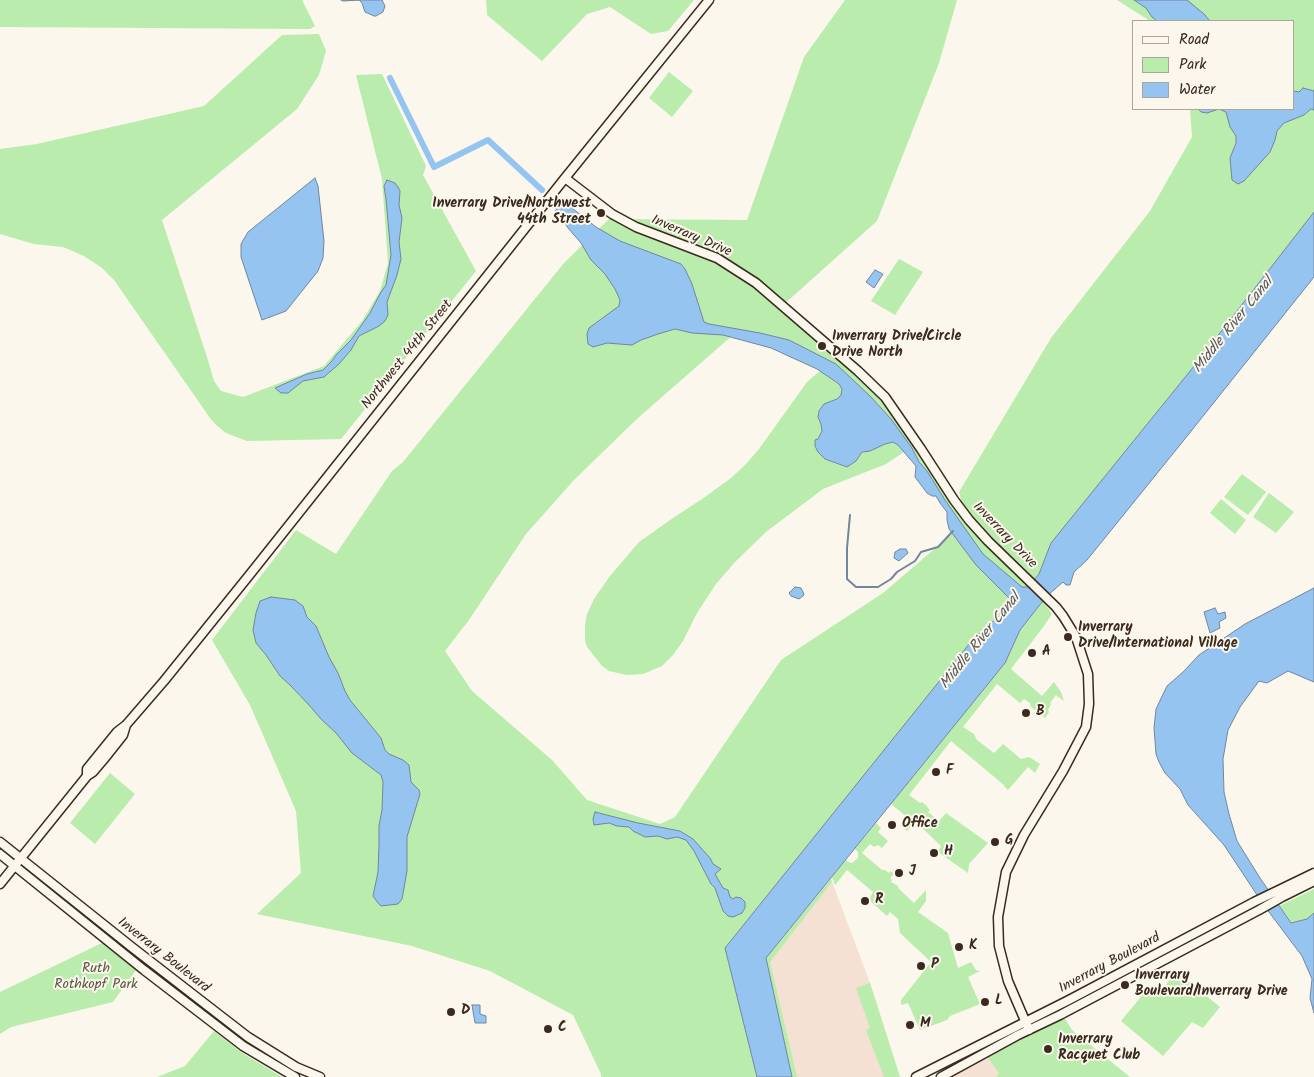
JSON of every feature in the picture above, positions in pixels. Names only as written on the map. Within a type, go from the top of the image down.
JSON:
[{"type":"street","name":"Northwest 44th Street","points":[[0,884],[87,776],[104,759],[123,735],[126,725],[251,573],[709,0]]},
{"type":"street","name":"Inverrary Drive","points":[[565,178],[612,214],[636,227],[717,258],[756,283],[858,371],[885,397],[969,520],[1047,598],[1063,616],[1076,637],[1088,674],[1089,704],[1086,726],[1063,771],[1024,835],[1006,872],[998,917],[999,946],[1008,981],[1029,1030]]},
{"type":"street","name":"Inverrary Boulevard","points":[[0,842],[248,1037],[296,1066],[320,1077]]},
{"type":"street","name":"Inverrary Boulevard","points":[[0,854],[144,970],[243,1046],[295,1077]]},
{"type":"street","name":"Inverrary Boulevard","points":[[916,1077],[1069,1000],[1254,902],[1314,873]]},
{"type":"street","name":"Inverrary Boulevard","points":[[941,1077],[1314,881]]},
{"type":"shaded area","points":[[831,879],[870,983],[900,1077],[792,1077],[766,958]]},
{"type":"shaded area","points":[[987,1057],[1000,1073],[996,1077],[949,1077]]},
{"type":"green space","points":[[0,0],[302,0],[315,26],[310,29],[0,27]]},
{"type":"green space","points":[[486,0],[694,0],[668,31],[651,34],[610,7],[587,14],[542,61],[487,15]]},
{"type":"green space","points":[[845,0],[957,0],[939,63],[877,221],[782,306],[885,397],[965,514],[959,492],[1051,338],[1150,211],[1192,137],[1190,110],[1294,110],[1294,20],[1148,20],[1117,0],[1314,0],[1314,212],[1195,365],[1051,543],[1039,574],[1028,587],[1022,587],[1011,606],[974,638],[725,948],[757,1077],[601,1077],[573,1015],[490,971],[412,946],[257,914],[301,873],[296,811],[250,705],[212,640],[296,530],[336,554],[392,471],[403,462],[564,263],[609,219],[747,220],[804,57]],"holes":[[[734,334],[786,345],[864,394],[930,481],[959,528],[883,593],[781,660],[675,817],[660,824],[587,800],[552,760],[472,691],[445,651],[469,620],[526,534],[574,480],[639,417]]]},
{"type":"green space","points":[[319,34],[326,51],[319,75],[297,109],[162,220],[214,381],[221,391],[243,397],[324,366],[362,321],[380,291],[388,263],[382,179],[356,75],[382,74],[426,166],[423,175],[476,271],[341,439],[247,441],[226,433],[210,418],[114,280],[102,268],[84,256],[63,247],[34,244],[0,234],[0,149],[37,144],[204,106],[282,35]]},
{"type":"green space","points":[[669,72],[693,91],[672,117],[649,98]]},
{"type":"green space","points":[[899,259],[923,272],[895,315],[871,301]]},
{"type":"green space","points":[[820,371],[839,384],[842,389],[841,395],[837,400],[824,404],[818,417],[822,431],[818,439],[815,440],[815,446],[825,459],[846,467],[856,461],[861,452],[870,451],[893,442],[904,452],[886,464],[823,489],[766,532],[735,562],[716,584],[697,613],[683,641],[662,666],[643,674],[627,675],[609,671],[602,666],[587,647],[585,625],[587,614],[594,599],[610,576],[639,542],[705,497],[731,478],[746,464],[807,382]]},
{"type":"green space","points":[[1242,474],[1266,492],[1248,515],[1224,497]]},
{"type":"green space","points":[[1269,493],[1294,512],[1276,533],[1253,517]]},
{"type":"green space","points":[[1221,499],[1246,520],[1235,534],[1210,513]]},
{"type":"green space","points":[[1043,601],[1052,614],[1011,669],[1042,696],[1054,682],[1061,692],[1064,701],[1056,695],[1050,703],[1049,712],[1045,718],[1031,707],[1030,703],[1024,699],[1020,703],[997,684],[963,727],[974,734],[977,740],[994,753],[1003,744],[1021,759],[1029,757],[1040,764],[1035,773],[1028,767],[1008,790],[951,741],[909,795],[927,806],[930,810],[928,812],[939,821],[946,813],[988,843],[969,864],[968,873],[938,852],[941,846],[916,822],[907,831],[900,826],[907,817],[891,804],[1005,663],[1020,630]]},
{"type":"green space","points":[[110,773],[135,794],[95,844],[70,823]]},
{"type":"green space","points":[[876,823],[881,828],[878,832],[888,841],[882,848],[878,845],[874,847],[870,844],[862,853],[882,870],[889,873],[891,871],[894,874],[890,878],[891,882],[898,886],[914,903],[926,890],[926,901],[918,912],[948,933],[958,968],[971,962],[976,970],[980,971],[968,977],[980,1004],[950,1016],[947,1020],[920,1030],[908,1003],[901,1005],[901,1000],[931,962],[900,933],[898,919],[890,912],[887,916],[869,900],[873,892],[847,870],[835,885],[832,877],[846,860],[852,863],[858,858],[858,852],[855,849]]},
{"type":"green space","points":[[831,879],[832,882],[770,962],[797,1077],[790,1077],[766,958]]},
{"type":"green space","points":[[1314,889],[1314,913],[1307,919],[1291,923],[1279,906]]},
{"type":"green space","name":"Ruth Rothkopf Park","points":[[102,943],[136,970],[113,1002],[11,1027],[0,1034],[0,992]]},
{"type":"green space","points":[[1176,971],[1220,1007],[1203,1028],[1192,1022],[1163,1056],[1121,1021],[1149,987],[1159,994]]},
{"type":"green space","points":[[870,983],[900,1077],[884,1077],[866,1030],[870,1028],[856,988]]},
{"type":"green space","name":"Inverrary Racquet Club","points":[[1064,1017],[1072,1030],[1130,1077],[996,1077],[999,1073],[987,1057]]},
{"type":"green space","points":[[214,1031],[244,1054],[282,1077],[157,1077],[185,1066]]},
{"type":"water","points":[[359,0],[382,0],[385,6],[383,12],[374,16],[365,12]]},
{"type":"water","points":[[1134,0],[1187,0],[1209,20],[1156,20],[1146,8]]},
{"type":"water","points":[[1303,88],[1314,91],[1314,110],[1311,109],[1304,115],[1284,123],[1277,131],[1270,152],[1244,181],[1238,184],[1232,180],[1230,158],[1236,143],[1236,136],[1230,127],[1226,112],[1221,110],[1294,110],[1294,91],[1299,92]]},
{"type":"water","points":[[1199,110],[1216,110],[1207,113]]},
{"type":"water","points":[[315,178],[318,186],[324,241],[323,258],[318,271],[286,311],[262,320],[241,257],[241,244],[248,232]]},
{"type":"water","points":[[387,180],[395,183],[400,191],[399,205],[402,218],[399,242],[401,259],[387,302],[388,315],[379,326],[359,336],[351,350],[324,377],[303,381],[288,393],[281,393],[275,388],[307,374],[323,370],[332,361],[351,340],[370,313],[386,285],[391,255],[384,186]]},
{"type":"water","name":"Middle River Canal","points":[[563,201],[596,227],[620,241],[681,264],[692,284],[704,322],[789,340],[836,364],[891,419],[983,554],[1022,587],[1028,587],[1039,574],[1051,543],[1195,365],[1314,212],[1314,277],[1087,560],[1074,572],[1070,585],[1066,585],[1063,582],[1046,597],[1020,630],[1005,663],[766,958],[792,1077],[757,1077],[725,948],[974,638],[1011,606],[1011,600],[976,565],[949,529],[947,512],[936,496],[927,493],[915,477],[916,466],[898,445],[893,442],[870,451],[862,452],[856,461],[847,467],[825,459],[818,452],[815,440],[818,439],[822,431],[818,417],[819,411],[824,404],[837,399],[841,395],[842,389],[839,384],[817,369],[771,348],[723,335],[692,333],[675,329],[641,340],[632,345],[607,343],[593,347],[588,344],[587,334],[589,328],[619,306],[620,300],[605,274],[591,260],[581,243],[555,211]]},
{"type":"water","points":[[875,270],[883,274],[874,288],[866,282]]},
{"type":"water","points":[[900,549],[906,549],[908,553],[899,561],[894,558],[895,552]]},
{"type":"water","points":[[795,587],[801,588],[804,595],[799,599],[791,596],[789,593]]},
{"type":"water","points":[[1314,588],[1314,682],[1288,671],[1267,683],[1259,681],[1240,707],[1228,730],[1223,759],[1224,792],[1237,841],[1291,923],[1307,919],[1314,913],[1314,1013],[1310,998],[1312,979],[1302,956],[1263,904],[1224,845],[1188,805],[1180,789],[1165,773],[1156,754],[1154,728],[1156,709],[1167,686],[1199,655],[1245,624]]},
{"type":"water","points":[[271,597],[295,600],[303,606],[307,617],[316,626],[350,700],[381,738],[385,750],[409,765],[411,782],[419,790],[420,794],[407,837],[407,871],[402,899],[398,904],[381,906],[373,896],[378,872],[379,826],[382,810],[383,782],[381,775],[352,753],[336,733],[280,676],[256,643],[253,630],[256,613],[260,601]]},
{"type":"water","points":[[1215,608],[1218,614],[1225,612],[1226,618],[1219,622],[1220,628],[1210,633],[1204,612]]},
{"type":"water","points":[[595,812],[680,831],[693,839],[713,864],[721,869],[715,874],[723,888],[728,890],[730,897],[733,899],[736,897],[741,898],[745,902],[745,908],[742,913],[733,917],[728,916],[723,911],[715,888],[686,840],[677,837],[667,839],[658,836],[645,837],[629,827],[609,823],[594,825]]},
{"type":"water","points":[[472,1005],[480,1005],[480,1014],[486,1016],[486,1023],[475,1023]]},
{"type":"waterway","points":[[390,78],[434,167],[488,140],[542,190]]},
{"type":"waterway","points":[[850,515],[847,579],[856,587],[878,587],[915,561],[921,552],[938,547],[953,531]]},
{"type":"place","name":"Inverrary Drive/Northwest 44th Street","points":[[601,213]]},
{"type":"place","name":"Inverrary Drive/Circle Drive North","points":[[822,346]]},
{"type":"place","name":"Inverrary Drive/International Village","points":[[1068,637]]},
{"type":"place","name":"A","points":[[1032,653]]},
{"type":"place","name":"B","points":[[1026,713]]},
{"type":"place","name":"F","points":[[936,772]]},
{"type":"place","name":"Office","points":[[892,825]]},
{"type":"place","name":"G","points":[[995,842]]},
{"type":"place","name":"H","points":[[934,853]]},
{"type":"place","name":"J","points":[[899,873]]},
{"type":"place","name":"R","points":[[865,901]]},
{"type":"place","name":"K","points":[[959,947]]},
{"type":"place","name":"P","points":[[921,966]]},
{"type":"place","name":"Inverrary Boulevard/Inverrary Drive","points":[[1125,985]]},
{"type":"place","name":"L","points":[[985,1002]]},
{"type":"place","name":"D","points":[[451,1012]]},
{"type":"place","name":"M","points":[[910,1025]]},
{"type":"place","name":"C","points":[[548,1029]]},
{"type":"place","name":"Inverrary Racquet Club","points":[[1048,1049]]}]
